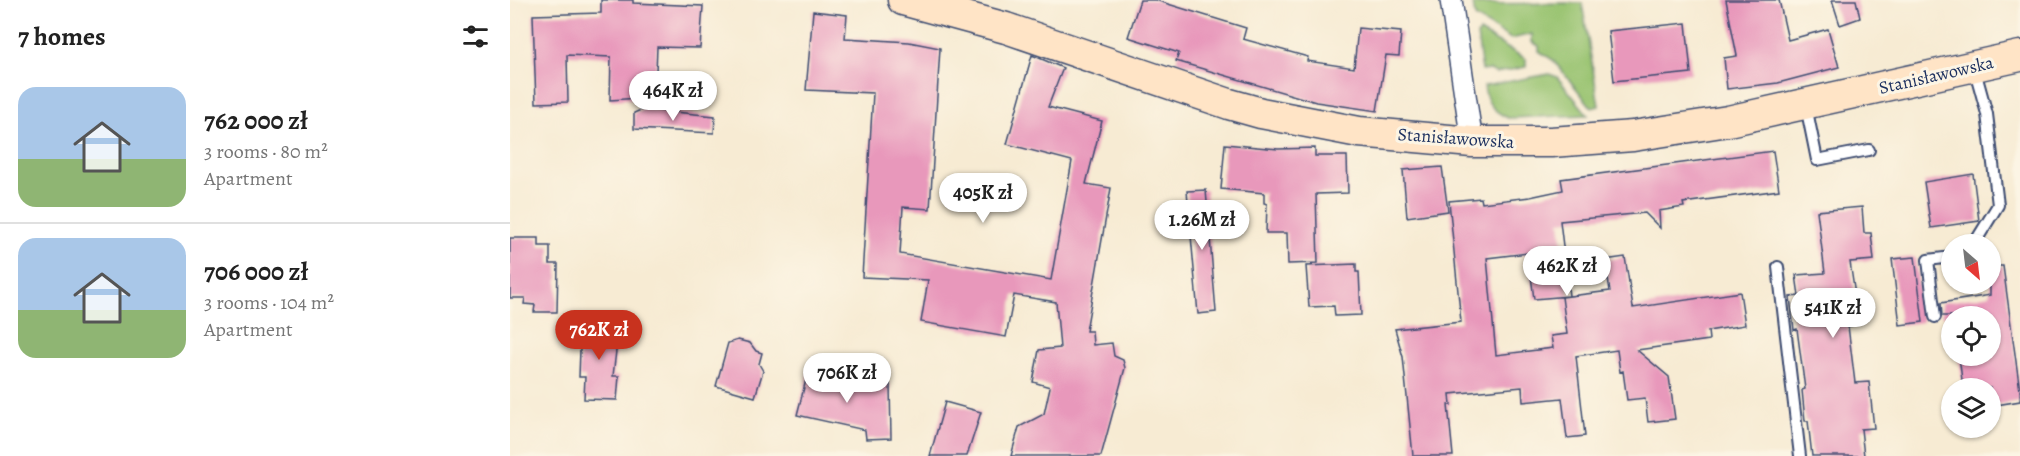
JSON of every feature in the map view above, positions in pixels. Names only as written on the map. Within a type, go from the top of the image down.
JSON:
[{"type":"street","name":"Stanisławowska","points":[[903,0],[1006,27],[1228,105],[1359,132],[1472,141],[1551,142],[1633,136],[1728,121],[2020,56]]},
{"type":"street","points":[[1451,2],[1472,141]]},
{"type":"lane","points":[[1974,67],[1987,114],[1998,206],[1980,234]]},
{"type":"lane","points":[[1805,104],[1817,160],[1869,150]]},
{"type":"lane","points":[[1935,317],[1928,260],[1941,258]]},
{"type":"lane","points":[[1778,267],[1800,456]]},
{"type":"green space","points":[[1582,3],[1599,106],[1592,108],[1553,60],[1539,51],[1539,46],[1532,42],[1532,34],[1511,39],[1475,17],[1473,4]]},
{"type":"green space","points":[[1480,32],[1526,59],[1526,67],[1496,73],[1489,70],[1482,71],[1477,35]]},
{"type":"green space","points":[[1549,74],[1557,77],[1588,115],[1508,118],[1494,109],[1486,97],[1484,86]]},
{"type":"building","points":[[601,0],[633,0],[633,3],[703,6],[700,48],[657,47],[655,97],[610,100],[611,57],[567,55],[568,102],[536,103],[533,15],[601,13]]},
{"type":"building","points":[[1140,0],[1155,0],[1246,28],[1243,39],[1308,57],[1307,61],[1354,68],[1358,28],[1401,32],[1399,56],[1386,55],[1377,111],[1316,102],[1176,61],[1179,53],[1128,37]]},
{"type":"building","points":[[1726,0],[1779,0],[1788,40],[1828,29],[1839,67],[1778,83],[1727,89],[1724,58],[1737,56]]},
{"type":"building","points":[[1832,0],[1856,0],[1860,18],[1840,25]]},
{"type":"building","points":[[813,11],[847,15],[845,38],[909,42],[940,48],[930,209],[903,207],[900,254],[1051,280],[1072,161],[1007,144],[1032,55],[1063,68],[1048,107],[1102,121],[1086,184],[1111,188],[1086,331],[1092,331],[1093,345],[1112,343],[1114,356],[1123,360],[1125,368],[1101,456],[1011,456],[1019,427],[1044,414],[1050,387],[1033,382],[1039,350],[1060,348],[1056,302],[1014,295],[1006,337],[921,322],[928,280],[862,277],[873,93],[806,90]]},
{"type":"building","points":[[1686,23],[1691,73],[1614,81],[1608,31]]},
{"type":"building","points":[[643,109],[715,116],[714,133],[634,129],[634,113]]},
{"type":"building","points":[[1225,144],[1278,149],[1315,148],[1315,156],[1347,156],[1348,193],[1316,194],[1318,263],[1288,264],[1287,233],[1266,233],[1267,204],[1264,203],[1264,193],[1221,189]]},
{"type":"building","points":[[1773,151],[1779,190],[1683,203],[1684,207],[1659,211],[1660,228],[1645,213],[1560,221],[1569,296],[1534,299],[1528,253],[1487,258],[1496,355],[1553,348],[1551,336],[1567,334],[1562,297],[1610,291],[1605,260],[1625,257],[1633,308],[1740,292],[1745,325],[1708,331],[1709,340],[1637,350],[1669,377],[1675,419],[1648,422],[1645,398],[1627,400],[1617,350],[1576,356],[1585,436],[1567,438],[1562,398],[1523,402],[1522,387],[1450,394],[1451,405],[1448,405],[1453,456],[1413,456],[1403,357],[1395,329],[1461,322],[1449,201],[1481,198],[1482,203],[1530,197],[1563,190],[1561,179]]},
{"type":"building","points":[[1442,167],[1448,211],[1407,217],[1403,170]]},
{"type":"building","points":[[1973,174],[1979,221],[1931,228],[1924,182]]},
{"type":"building","points":[[1206,190],[1216,312],[1198,314],[1187,191]]},
{"type":"building","points":[[1862,207],[1864,233],[1871,233],[1874,260],[1850,262],[1858,315],[1849,317],[1851,326],[1848,326],[1855,383],[1869,382],[1874,428],[1861,429],[1864,456],[1812,456],[1808,421],[1805,421],[1802,390],[1805,389],[1797,329],[1794,330],[1790,297],[1799,296],[1796,275],[1825,273],[1817,211]]},
{"type":"building","points":[[510,238],[539,238],[539,246],[550,246],[550,264],[558,264],[557,312],[534,312],[535,305],[524,304],[525,298],[510,298]]},
{"type":"building","points":[[1915,257],[1923,322],[1900,325],[1892,259]]},
{"type":"building","points":[[1356,264],[1356,272],[1359,272],[1361,315],[1335,316],[1334,306],[1309,307],[1306,266]]},
{"type":"building","points":[[2001,266],[2003,266],[2020,401],[2001,404],[2001,378],[1962,378],[1960,366],[2001,366],[2001,306],[1941,306],[1941,303],[2001,294]]},
{"type":"building","points":[[581,322],[619,326],[613,376],[619,376],[617,400],[584,399],[585,377],[579,377]]},
{"type":"building","points":[[738,340],[750,343],[756,351],[762,353],[759,364],[763,371],[755,397],[716,386],[728,343]]},
{"type":"building","points":[[815,367],[826,369],[830,375],[862,385],[890,384],[891,438],[866,439],[865,430],[797,415],[808,372]]},
{"type":"building","points":[[945,402],[981,412],[967,456],[930,456]]}]
